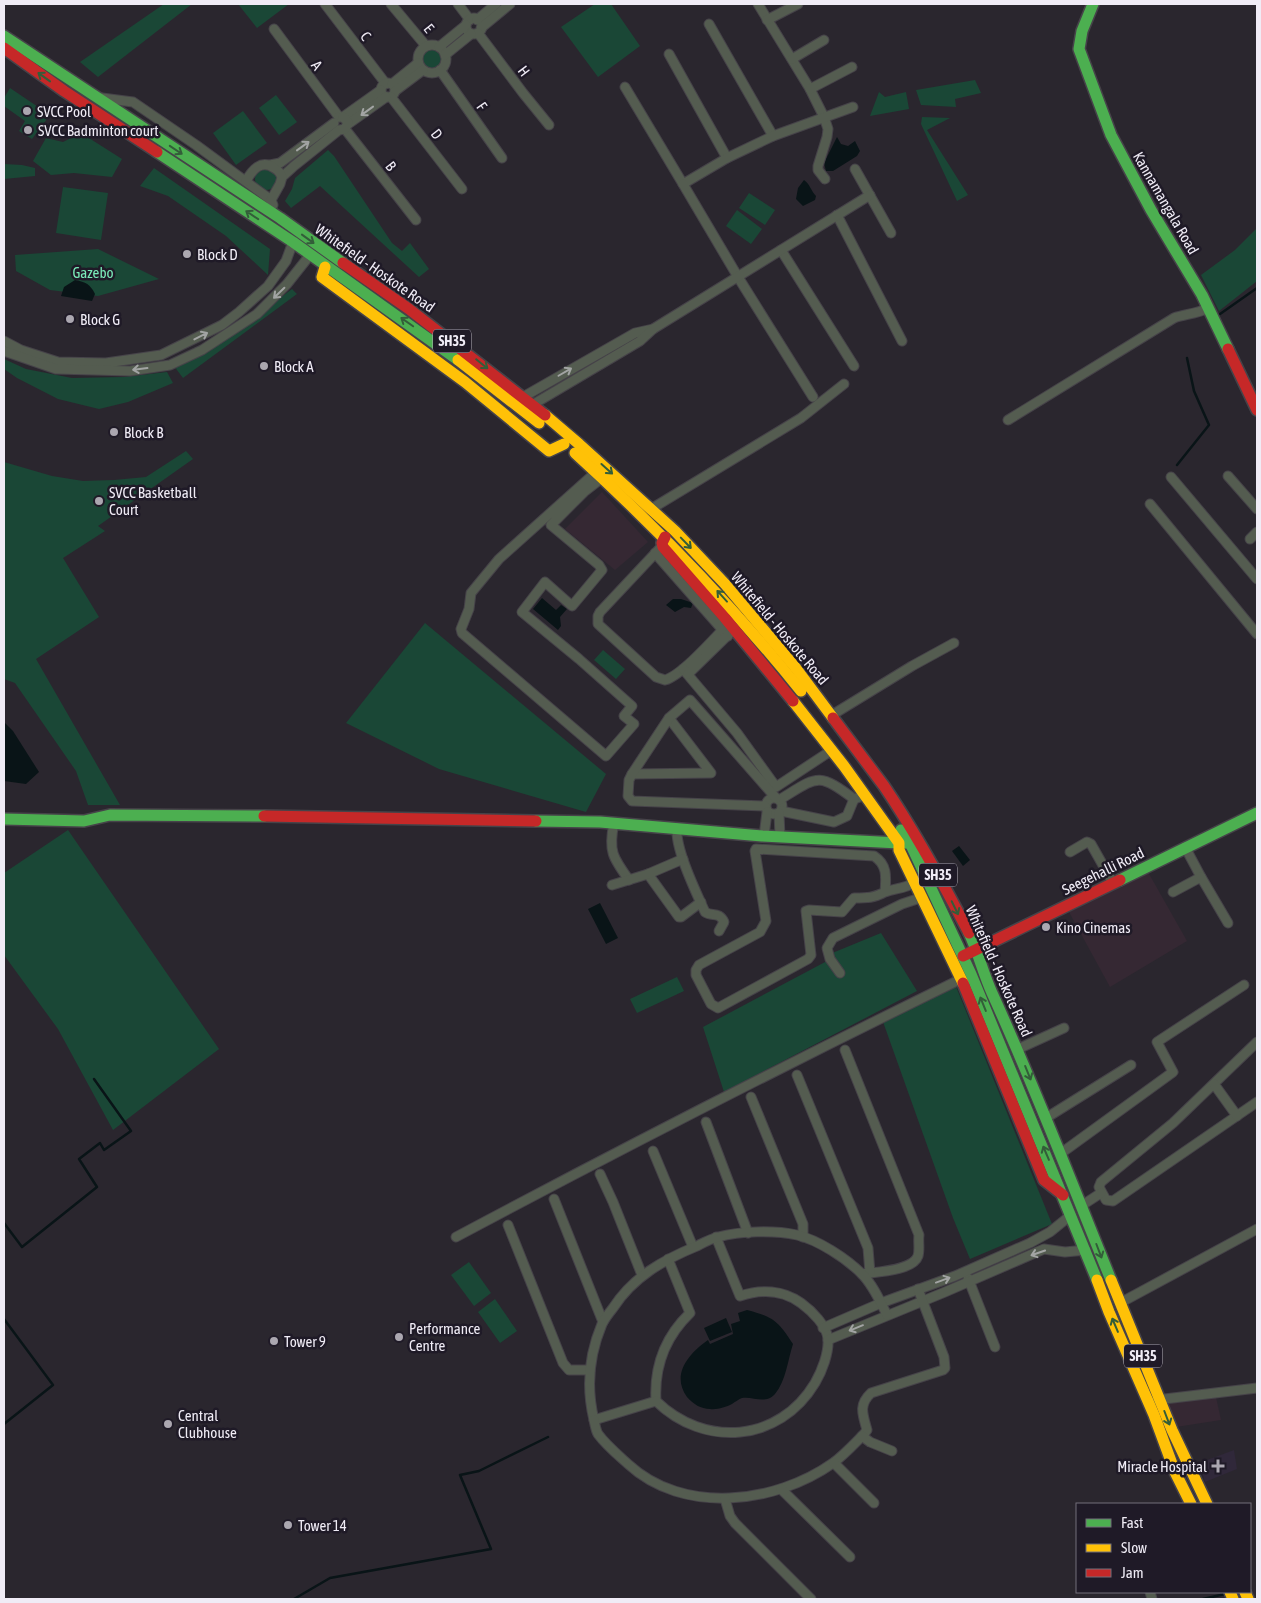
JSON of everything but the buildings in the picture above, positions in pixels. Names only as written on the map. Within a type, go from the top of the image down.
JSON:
[{"type":"main road","name":"Kannamangala Road","points":[[1092,4],[1082,26],[1079,49],[1111,135],[1151,210],[1208,308],[1257,408]]},
{"type":"main road","name":"Whitefield - Hoskote Road","points":[[4,36],[280,218],[438,338],[527,401],[651,509],[687,543],[725,584],[795,667],[884,787],[963,956],[1086,1250],[1109,1312],[1175,1472],[1190,1503]]},
{"type":"main road","name":"Whitefield - Hoskote Road","points":[[4,48],[64,91],[293,242],[325,267],[438,338],[599,475],[733,625],[778,661],[828,724],[876,791],[910,846],[945,886],[976,948],[991,990],[1018,1049],[1159,1399],[1207,1503]]},
{"type":"main road","points":[[64,91],[73,81]]},
{"type":"main road","points":[[325,267],[322,277],[465,382],[549,451],[564,444]]},
{"type":"main road","points":[[733,625],[866,795],[910,846],[915,882],[961,978],[1044,1180],[1063,1195]]},
{"type":"main road","name":"Seegehalli Road","points":[[963,956],[976,948],[1257,813]]},
{"type":"main road","points":[[4,819],[77,821],[104,818],[110,820],[356,827],[613,826],[677,831],[759,843],[910,846]]},
{"type":"main road","points":[[759,843],[780,837],[910,846]]},
{"type":"street","name":"C","points":[[325,4],[388,91]]},
{"type":"street","name":"E","points":[[392,4],[426,46]]},
{"type":"street","name":"H","points":[[458,4],[523,93],[549,124]]},
{"type":"street","points":[[445,55],[496,4]]},
{"type":"street","points":[[439,47],[510,4]]},
{"type":"street","points":[[758,4],[810,89],[824,118],[828,129],[818,170],[825,179]]},
{"type":"street","points":[[767,20],[798,4]]},
{"type":"street","points":[[709,24],[773,136]]},
{"type":"street","name":"A","points":[[274,29],[341,123]]},
{"type":"street","points":[[792,59],[824,40]]},
{"type":"street","points":[[433,45],[439,47],[445,55],[445,64],[440,70],[431,73],[421,66],[419,53],[426,46],[433,45]]},
{"type":"street","points":[[668,54],[727,158]]},
{"type":"street","points":[[246,181],[258,166],[280,163],[388,91],[421,66]]},
{"type":"street","points":[[810,89],[852,67]]},
{"type":"street","name":"F","points":[[440,70],[502,158]]},
{"type":"street","points":[[624,87],[738,277],[813,397]]},
{"type":"street","name":"D","points":[[388,91],[462,189]]},
{"type":"street","points":[[97,97],[133,102],[271,200],[280,218]]},
{"type":"street","points":[[683,184],[727,158],[773,136],[853,107]]},
{"type":"street","points":[[271,200],[282,177],[341,123]]},
{"type":"street","name":"B","points":[[341,123],[416,220]]},
{"type":"street","points":[[270,165],[282,177]]},
{"type":"street","points":[[855,169],[891,233]]},
{"type":"street","points":[[527,401],[635,333],[653,329],[870,195]]},
{"type":"street","points":[[837,214],[902,340]]},
{"type":"street","points":[[4,341],[21,350],[58,362],[106,363],[161,355],[222,325],[239,312],[268,286],[286,261],[293,242]]},
{"type":"street","points":[[782,250],[854,366]]},
{"type":"street","points":[[4,351],[56,369],[130,370],[170,366],[202,350],[257,314],[287,284],[310,255]]},
{"type":"street","points":[[1008,420],[1174,318],[1208,308]]},
{"type":"street","points":[[651,509],[800,418],[844,384]]},
{"type":"street","points":[[599,475],[551,525],[600,565],[602,570],[572,606],[545,582],[522,612],[632,706],[624,716],[634,724],[606,756],[462,633],[461,629],[469,610],[471,593],[499,559],[599,475]]},
{"type":"street","points":[[1228,476],[1257,509]]},
{"type":"street","points":[[1171,477],[1257,579]]},
{"type":"street","points":[[1150,504],[1257,634]]},
{"type":"street","points":[[1250,539],[1257,532]]},
{"type":"street","points":[[661,545],[733,625],[686,671],[666,680],[656,677],[598,624],[597,620],[600,612],[661,545]]},
{"type":"street","points":[[832,716],[912,666],[954,644]]},
{"type":"street","points":[[686,671],[737,733],[776,787],[832,750]]},
{"type":"street","points":[[780,837],[780,812],[782,806],[778,799],[690,700],[668,718],[632,774],[629,780],[628,796],[632,801],[766,809],[772,815],[780,812],[834,822],[847,816],[854,799],[866,795]]},
{"type":"street","points":[[632,774],[712,773],[668,718]]},
{"type":"street","points":[[854,799],[837,786],[823,780],[810,782],[778,799],[768,801],[759,843],[755,851],[766,921],[760,932],[699,965],[696,975],[711,1004],[718,1008],[810,957],[806,911],[842,912],[854,898],[871,898],[885,892],[907,887],[915,882]]},
{"type":"street","points":[[613,826],[611,849],[629,880]]},
{"type":"street","points":[[677,831],[683,858],[706,913],[717,914],[722,919],[723,926],[719,931]]},
{"type":"street","points":[[1070,852],[1088,842],[1091,844],[1112,883]]},
{"type":"street","points":[[759,843],[874,856],[882,862],[886,870],[885,892]]},
{"type":"street","points":[[1185,847],[1228,923]]},
{"type":"street","points":[[612,885],[648,874],[683,858]]},
{"type":"street","points":[[648,874],[679,917],[701,902]]},
{"type":"street","points":[[1173,892],[1202,876]]},
{"type":"street","points":[[840,973],[830,959],[827,948],[833,938],[902,904],[922,897]]},
{"type":"street","points":[[456,1237],[820,1048],[961,978]]},
{"type":"street","points":[[1060,1154],[1173,1072],[1157,1042],[1244,985]]},
{"type":"street","points":[[1018,1049],[1064,1028]]},
{"type":"street","points":[[1257,1042],[1173,1123],[1101,1182],[1099,1187],[1101,1193],[1106,1200],[1114,1201],[1257,1102]]},
{"type":"street","points":[[845,1050],[919,1236],[918,1257],[911,1264],[900,1268],[866,1273],[823,1246],[798,1235],[764,1232],[716,1237],[668,1259],[642,1275],[619,1299],[603,1322],[591,1360],[590,1370],[589,1393],[598,1434],[637,1472],[653,1482],[673,1490],[697,1496],[725,1499],[756,1496],[781,1489],[809,1477],[834,1463],[867,1430],[862,1406],[864,1399],[870,1393],[945,1368],[944,1357],[918,1289]]},
{"type":"street","points":[[1046,1118],[1131,1065]]},
{"type":"street","points":[[797,1075],[868,1248],[866,1273],[887,1316]]},
{"type":"street","points":[[1214,1084],[1237,1116]]},
{"type":"street","points":[[751,1097],[803,1224],[803,1238]]},
{"type":"street","points":[[706,1122],[748,1233]]},
{"type":"street","points":[[653,1151],[693,1247]]},
{"type":"street","points":[[600,1174],[642,1275]]},
{"type":"street","points":[[1081,1206],[1101,1193]]},
{"type":"street","points":[[554,1198],[603,1322]]},
{"type":"street","points":[[823,1328],[1030,1243],[1050,1232],[1071,1214]]},
{"type":"street","points":[[508,1225],[563,1363],[569,1370],[590,1370]]},
{"type":"street","points":[[1120,1303],[1257,1229]]},
{"type":"street","points":[[656,1401],[680,1420],[704,1430],[731,1433],[761,1427],[780,1418],[804,1398],[821,1371],[828,1340],[819,1320],[807,1307],[792,1298],[766,1292],[740,1296],[716,1237]]},
{"type":"street","points":[[828,1340],[1044,1250],[1065,1252],[1086,1250]]},
{"type":"street","points":[[656,1401],[656,1380],[660,1359],[675,1330],[690,1313],[668,1259]]},
{"type":"street","points":[[965,1271],[995,1347]]},
{"type":"street","points":[[1147,1402],[1257,1388]]},
{"type":"street","points":[[594,1420],[656,1401]]},
{"type":"street","points":[[862,1436],[870,1442],[892,1451]]},
{"type":"street","points":[[834,1463],[874,1503]]},
{"type":"street","points":[[781,1489],[850,1557]]},
{"type":"street","points":[[725,1499],[730,1516],[735,1524],[811,1599]]},
{"type":"shaded area","points":[[837,137],[841,144],[848,146],[855,141],[860,151],[857,156],[833,171],[826,171],[824,163]]},
{"type":"shaded area","points":[[804,180],[816,196],[815,200],[803,206],[796,199],[798,188]]},
{"type":"shaded area","points":[[75,280],[85,283],[91,288],[95,294],[92,301],[61,296],[64,287]]},
{"type":"shaded area","points":[[602,492],[648,542],[615,570],[565,529]]},
{"type":"shaded area","points":[[542,598],[556,610],[561,605],[567,609],[560,617],[561,626],[558,630],[533,609]]},
{"type":"shaded area","points":[[673,599],[681,599],[693,603],[691,608],[684,607],[675,612],[666,605]]},
{"type":"shaded area","points":[[4,722],[13,731],[39,772],[26,784],[4,781]]},
{"type":"shaded area","points":[[959,846],[970,860],[963,866],[952,851]]},
{"type":"shaded area","points":[[1148,872],[1187,941],[1110,987],[1069,912]]},
{"type":"shaded area","points":[[600,903],[618,938],[606,944],[588,909]]},
{"type":"shaded area","points":[[747,1310],[774,1321],[793,1344],[779,1389],[771,1397],[763,1400],[742,1398],[730,1405],[716,1409],[697,1406],[687,1397],[682,1389],[681,1373],[688,1358],[708,1340],[710,1344],[733,1334],[731,1324],[740,1321],[738,1313]]},
{"type":"shaded area","points":[[726,1318],[732,1332],[710,1341],[704,1328]]},
{"type":"shaded area","points":[[1216,1397],[1221,1420],[1176,1427],[1168,1404]]},
{"type":"shaded area","name":"Miracle Hospital","points":[[1234,1450],[1237,1469],[1205,1482],[1199,1463]]},
{"type":"green space","points":[[164,4],[192,4],[98,77],[80,62]]},
{"type":"green space","points":[[238,4],[289,4],[257,28]]},
{"type":"green space","points":[[595,4],[611,4],[640,46],[598,77],[561,27]]},
{"type":"green space","points":[[432,49],[439,52],[442,59],[439,66],[432,69],[425,66],[422,59],[425,52]]},
{"type":"green space","points":[[975,80],[981,93],[955,99],[956,107],[921,105],[916,90]]},
{"type":"green space","name":"SVCC Pool","points":[[10,88],[50,115],[32,139],[19,131],[25,121],[4,106],[4,98]]},
{"type":"green space","points":[[879,92],[885,97],[906,92],[909,109],[870,116]]},
{"type":"green space","points":[[276,95],[297,122],[279,135],[259,108]]},
{"type":"green space","points":[[243,111],[267,143],[236,165],[213,133]]},
{"type":"green space","points":[[922,117],[950,118],[927,130],[968,195],[957,201],[921,124]]},
{"type":"green space","points":[[81,133],[122,159],[112,177],[74,173],[51,175],[33,161],[46,138],[63,142]]},
{"type":"green space","points":[[328,150],[334,156],[392,243],[402,251],[410,243],[429,269],[419,277],[320,186],[291,208],[285,201],[292,189],[295,178]]},
{"type":"green space","points":[[4,164],[35,168],[35,176],[4,179]]},
{"type":"green space","points":[[154,168],[270,249],[268,275],[226,236],[168,196],[140,186]]},
{"type":"green space","points":[[266,168],[274,171],[277,179],[274,187],[266,190],[258,187],[255,179],[258,171]]},
{"type":"green space","points":[[63,187],[108,193],[101,240],[56,233]]},
{"type":"green space","points":[[749,193],[775,210],[765,225],[739,208]]},
{"type":"green space","points":[[737,210],[762,229],[751,244],[726,226]]},
{"type":"green space","points":[[1257,228],[1257,281],[1219,311],[1201,275],[1235,250]]},
{"type":"green space","name":"Gazebo","points":[[98,249],[159,279],[98,296],[50,290],[16,271],[15,255]]},
{"type":"green space","points":[[292,289],[297,294],[183,378],[174,366],[244,325]]},
{"type":"green space","points":[[4,359],[26,369],[72,378],[124,377],[167,372],[173,383],[128,402],[99,409],[58,399],[17,378],[4,369]]},
{"type":"green space","points":[[186,451],[193,459],[98,526],[105,531],[63,558],[99,617],[36,659],[120,805],[88,805],[76,771],[15,683],[4,679],[4,462],[52,476],[83,481],[114,480],[146,477]]},
{"type":"green space","points":[[425,623],[606,774],[586,812],[439,769],[346,723]]},
{"type":"green space","points":[[603,650],[625,669],[616,679],[594,660]]},
{"type":"green space","points":[[68,830],[219,1049],[113,1130],[58,1029],[4,955],[4,873]]},
{"type":"green space","points":[[881,933],[917,991],[724,1092],[703,1027],[827,961],[825,956]]},
{"type":"green space","points":[[677,977],[684,991],[637,1013],[630,999]]},
{"type":"green space","points":[[955,984],[1052,1224],[970,1259],[953,1218],[882,1019]]},
{"type":"green space","points":[[469,1262],[491,1293],[474,1306],[451,1275]]},
{"type":"green space","points":[[495,1299],[517,1331],[500,1343],[478,1312]]},
{"type":"waterway","points":[[1220,314],[1257,288]]},
{"type":"waterway","points":[[1177,465],[1209,425],[1194,391],[1187,358]]},
{"type":"waterway","points":[[4,1223],[22,1247],[97,1187],[79,1159],[100,1143],[104,1150],[131,1131],[94,1079]]},
{"type":"waterway","points":[[4,1319],[53,1385],[4,1424]]},
{"type":"waterway","points":[[294,1599],[330,1578],[491,1549],[460,1475],[479,1471],[548,1437]]},
{"type":"waterway","points":[[1203,1599],[1225,1594]]},
{"type":"traffic: fast","points":[[1093,4],[1082,31],[1079,49],[1111,135],[1151,210],[1202,295],[1228,349]]},
{"type":"traffic: fast","points":[[4,36],[280,218],[343,263]]},
{"type":"traffic: fast","points":[[157,152],[293,242],[458,360]]},
{"type":"traffic: fast","points":[[1120,880],[1257,813]]},
{"type":"traffic: fast","points":[[4,819],[84,821],[110,815],[264,816]]},
{"type":"traffic: fast","points":[[536,821],[600,822],[762,836],[899,843],[916,841]]},
{"type":"traffic: fast","points":[[901,830],[910,843],[971,974],[1097,1280]]},
{"type":"traffic: fast","points":[[969,933],[1111,1280]]},
{"type":"traffic: slow","points":[[325,267],[322,277],[465,382],[549,451],[564,444]]},
{"type":"traffic: slow","points":[[458,360],[539,423]]},
{"type":"traffic: slow","points":[[545,415],[675,531],[725,584],[795,667],[833,718]]},
{"type":"traffic: slow","points":[[575,453],[635,509],[721,597],[801,691]]},
{"type":"traffic: slow","points":[[793,701],[844,766],[899,843],[899,850],[963,983]]},
{"type":"traffic: slow","points":[[1097,1280],[1154,1415],[1175,1472],[1190,1503]]},
{"type":"traffic: slow","points":[[1111,1280],[1172,1430],[1207,1503]]},
{"type":"traffic: slow","points":[[1230,1593],[1233,1599]]},
{"type":"traffic: slow","points":[[1245,1593],[1248,1599]]},
{"type":"traffic: jam","points":[[4,48],[64,91],[157,152]]},
{"type":"traffic: jam","points":[[343,263],[409,309],[545,415]]},
{"type":"traffic: jam","points":[[1228,349],[1257,410]]},
{"type":"traffic: jam","points":[[665,537],[662,543],[663,547],[725,618],[793,701]]},
{"type":"traffic: jam","points":[[833,718],[896,804],[929,858],[969,933]]},
{"type":"traffic: jam","points":[[264,816],[536,821]]},
{"type":"traffic: jam","points":[[963,956],[1120,880]]},
{"type":"traffic: jam","points":[[963,983],[1044,1180],[1063,1195]]},
{"type":"place","name":"SVCC Pool","points":[[27,111]]},
{"type":"place","name":"SVCC Badminton court","points":[[28,130]]},
{"type":"place","name":"Block D","points":[[187,254]]},
{"type":"place","name":"Block G","points":[[70,319]]},
{"type":"place","name":"Block A","points":[[264,366]]},
{"type":"place","name":"Block B","points":[[114,432]]},
{"type":"place","name":"SVCC Basketball Court","points":[[99,501]]},
{"type":"place","name":"Kino Cinemas","points":[[1046,927]]},
{"type":"place","name":"Performance Centre","points":[[399,1337]]},
{"type":"place","name":"Tower 9","points":[[274,1341]]},
{"type":"place","name":"Central Clubhouse","points":[[168,1424]]},
{"type":"place","name":"Miracle Hospital","points":[[1218,1466]]},
{"type":"place","name":"Tower 14","points":[[288,1525]]}]
